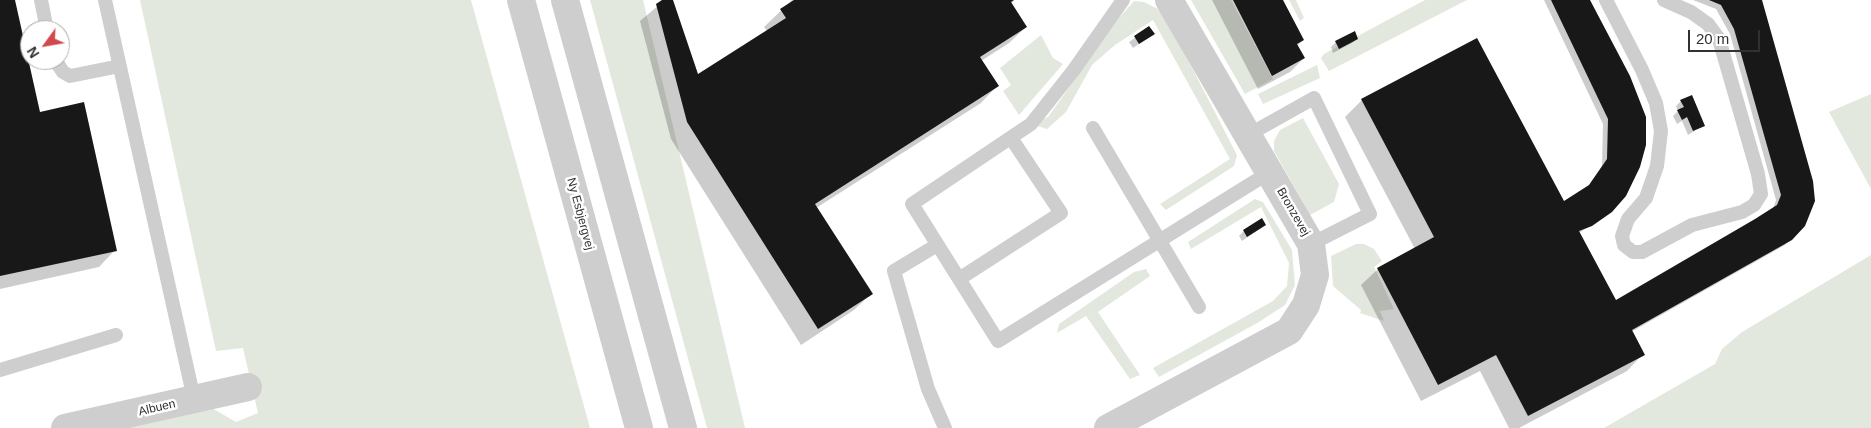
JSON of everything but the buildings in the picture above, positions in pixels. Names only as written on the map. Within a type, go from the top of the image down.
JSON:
[{"type":"street","name":"Ny Esbjergvej","points":[[521,0],[639,428]]},
{"type":"street","points":[[565,0],[683,428]]},
{"type":"street","name":"Bronzevej","points":[[1108,428],[1289,331],[1306,305],[1315,275],[1311,244],[1169,0]]},
{"type":"street","name":"Albuen","points":[[65,428],[248,387]]},
{"type":"lane","points":[[41,0],[45,20]]},
{"type":"lane","points":[[105,0],[194,399]]},
{"type":"lane","points":[[1123,0],[1054,96],[1031,124],[912,204],[998,341],[1270,172]]},
{"type":"lane","points":[[1606,0],[1642,70],[1656,103],[1661,131],[1657,166],[1646,198],[1628,220],[1622,236],[1624,245],[1633,252],[1642,252],[1692,225],[1742,212],[1754,205],[1761,194],[1758,174],[1719,39],[1708,24],[1690,12],[1664,0]]},
{"type":"lane","points":[[62,70],[70,76],[120,66]]},
{"type":"lane","points":[[1248,135],[1314,98],[1370,214],[1311,244]]},
{"type":"lane","points":[[1093,128],[1199,307]]},
{"type":"lane","points":[[959,279],[1061,213],[1011,138]]},
{"type":"lane","points":[[937,245],[894,271],[928,389],[945,428]]},
{"type":"lane","points":[[0,370],[116,335]]},
{"type":"shaded area","points":[[140,0],[471,0],[590,428],[114,428],[210,407],[236,422],[258,413],[243,348],[216,351]]},
{"type":"shaded area","points":[[590,0],[643,0],[745,428],[707,428]]},
{"type":"shaded area","points":[[1191,0],[1231,0],[1273,79],[1245,94]]},
{"type":"shaded area","points":[[1289,0],[1296,0],[1304,18],[1300,21]]},
{"type":"shaded area","points":[[1425,0],[1467,0],[1329,71],[1321,58],[1324,54]]},
{"type":"shaded area","points":[[1134,1],[1144,2],[1158,9],[1172,29],[1237,155],[1234,166],[1166,210],[1160,204],[1230,159],[1153,20],[1115,45],[1092,65],[1066,112],[1047,129],[1031,124],[1048,117],[1118,19]]},
{"type":"shaded area","points":[[1041,35],[1053,58],[1063,64],[1019,115],[1003,91],[1011,85],[1000,68]]},
{"type":"shaded area","points":[[1317,65],[1320,78],[1263,104],[1258,94]]},
{"type":"shaded area","points":[[1871,94],[1871,189],[1829,112]]},
{"type":"shaded area","points":[[1303,118],[1339,184],[1334,202],[1310,215],[1274,151],[1274,141],[1280,130]]},
{"type":"shaded area","points":[[1255,199],[1263,202],[1292,250],[1295,285],[1285,305],[1259,322],[1159,377],[1153,368],[1273,301],[1287,286],[1289,263],[1261,207],[1191,249],[1188,242]]},
{"type":"shaded area","points":[[1356,244],[1364,244],[1374,249],[1382,261],[1374,267],[1394,309],[1380,311],[1384,321],[1360,313],[1361,310],[1333,286],[1331,256]]},
{"type":"shaded area","points":[[1871,255],[1871,428],[1604,428],[1715,364],[1722,349],[1742,332]]},
{"type":"shaded area","points":[[1146,269],[1150,276],[1098,312],[1140,375],[1130,379],[1086,316],[1057,333],[1059,324],[1134,272]]}]
